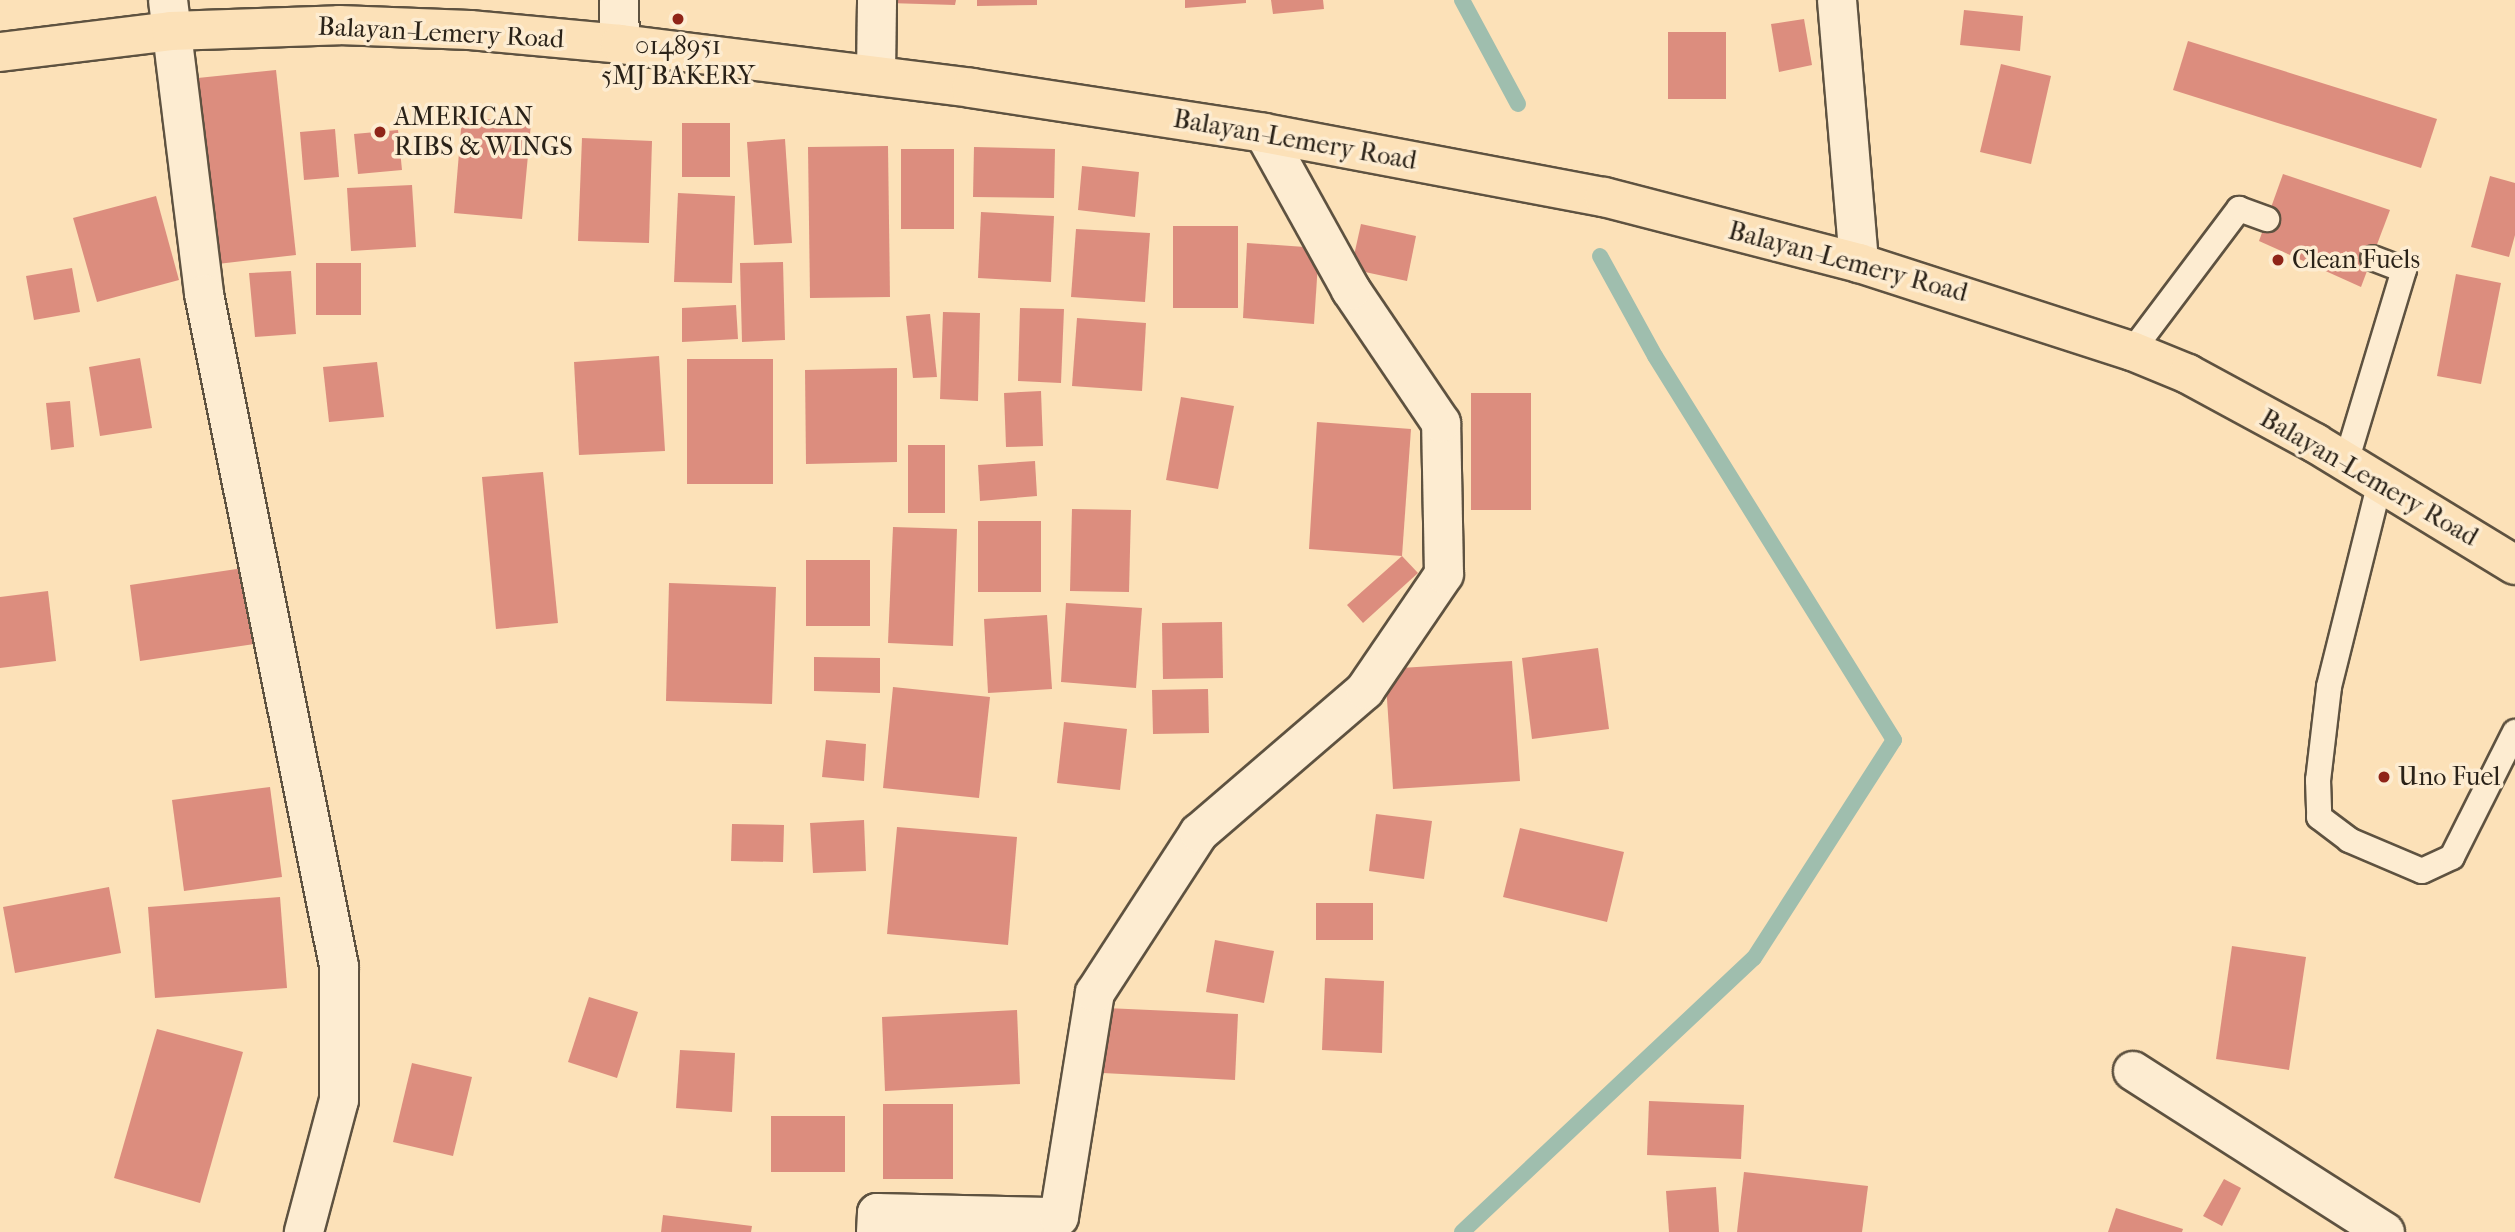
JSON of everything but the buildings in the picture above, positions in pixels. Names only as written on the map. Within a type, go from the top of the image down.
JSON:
[{"type":"main road","name":"Balayan-Lemery Road","points":[[0,52],[170,16],[470,30],[620,44],[876,74],[1264,133],[1604,197],[1859,263],[2132,351],[2188,374],[2346,462],[2515,565]]},
{"type":"street","points":[[619,0],[620,44]]},
{"type":"street","points":[[876,74],[877,0]]},
{"type":"street","points":[[1837,0],[1859,263]]},
{"type":"street","points":[[170,16],[204,294],[339,966],[339,1100],[304,1232]]},
{"type":"street","points":[[876,1232],[877,1213],[1059,1217],[1095,993],[1199,833],[1365,690],[1444,574],[1441,423],[1351,290],[1264,133]]},
{"type":"street","points":[[2133,1072],[2385,1232]]},
{"type":"lane","points":[[2132,351],[2239,209],[2267,219]]},
{"type":"lane","points":[[2346,462],[2404,270],[2372,258]]},
{"type":"lane","points":[[2380,482],[2329,687],[2318,780],[2319,817],[2349,839],[2423,871],[2452,857],[2515,732]]},
{"type":"waterway","points":[[1462,0],[1518,104]]},
{"type":"waterway","points":[[1462,1232],[1754,958],[1894,740],[1655,356],[1600,256]]},
{"type":"place","name":"0148951 5MJ BAKERY","points":[[678,19]]},
{"type":"place","name":"AMERICAN RIBS & WINGS","points":[[380,132]]},
{"type":"place","name":"Clean Fuels","points":[[2278,260]]},
{"type":"place","name":"Uno Fuel","points":[[2384,777]]}]
